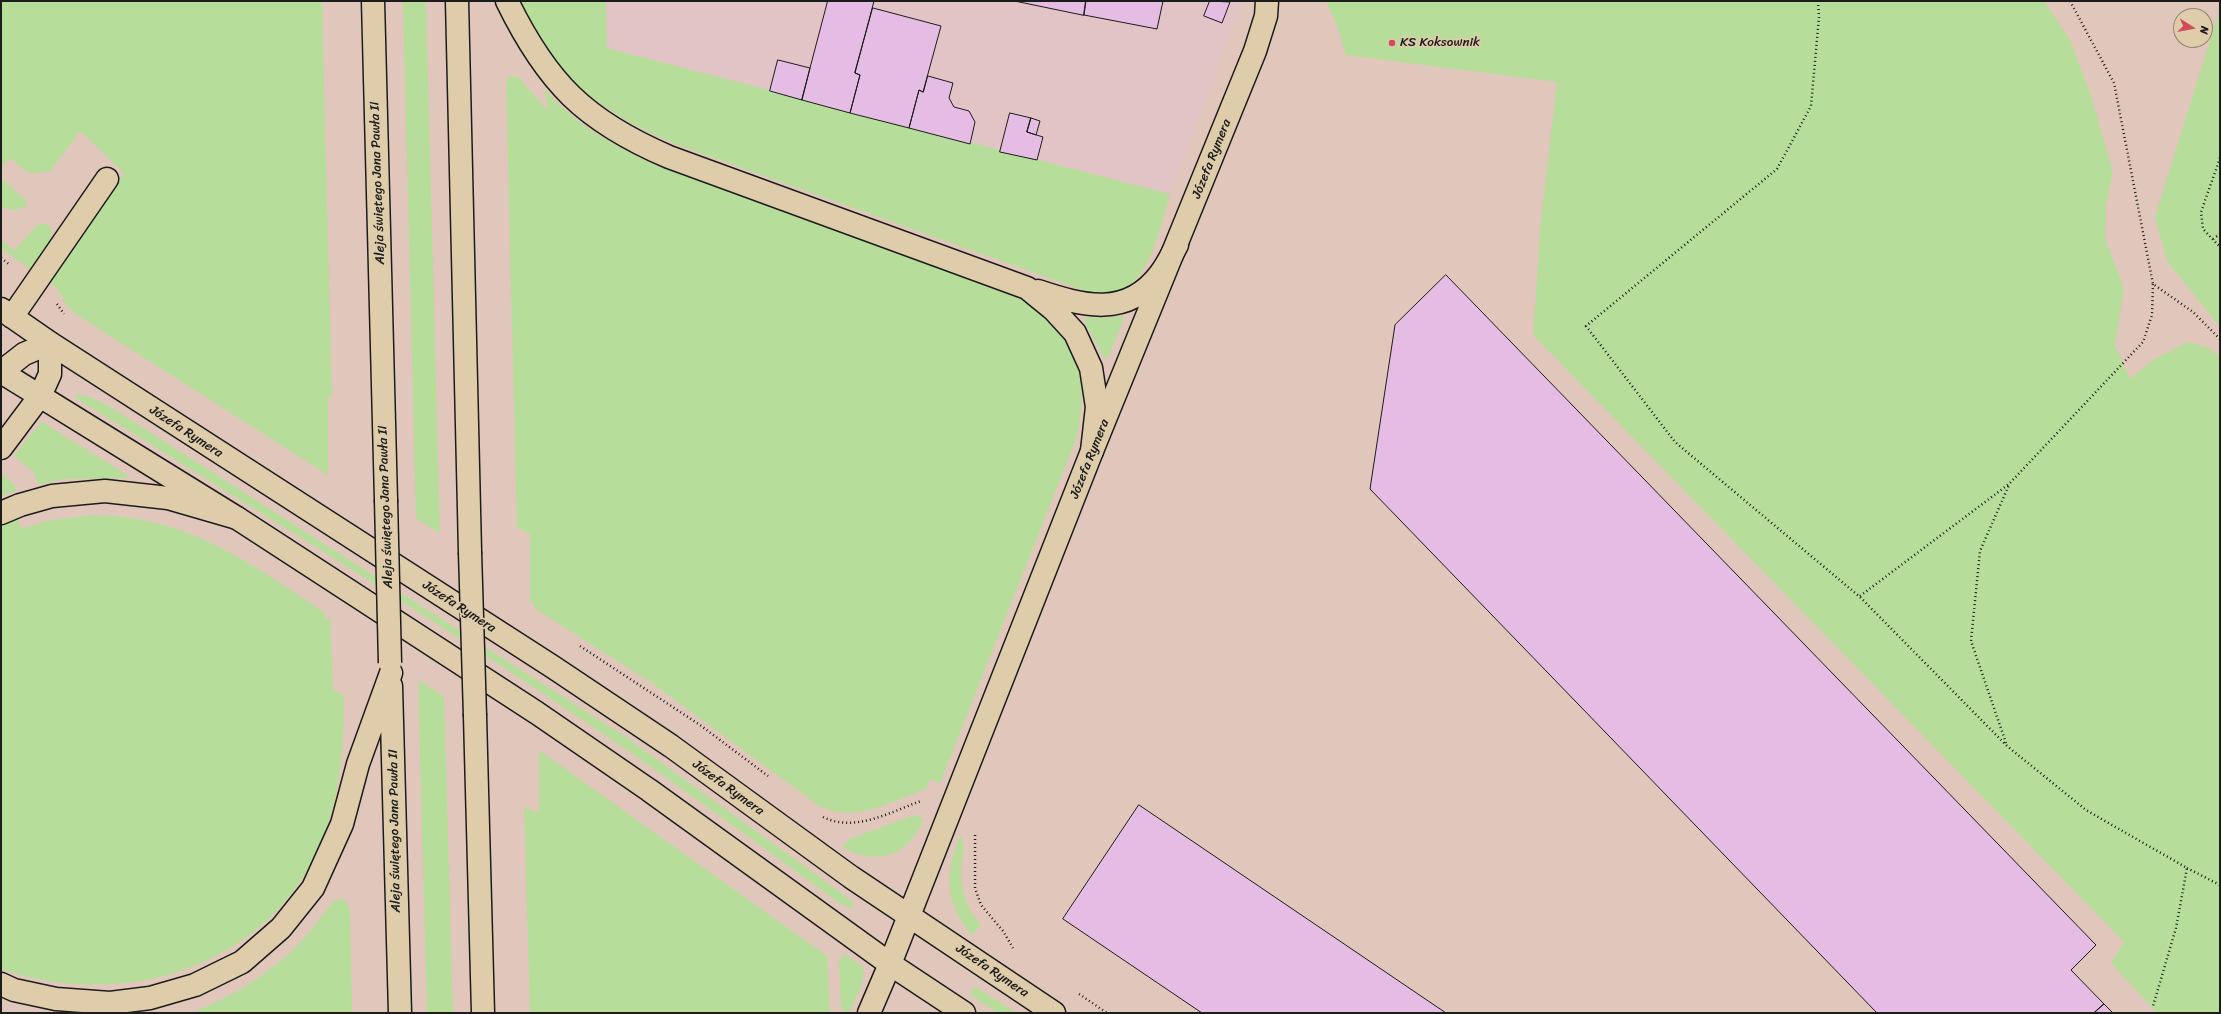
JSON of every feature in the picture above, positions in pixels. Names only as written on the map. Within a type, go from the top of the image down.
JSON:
[{"type":"main road","name":"Aleja świętego Jana Pawła II","points":[[373,1],[400,1013]]},
{"type":"main road","points":[[457,1],[483,1013]]},
{"type":"main road","points":[[507,1],[520,28],[545,68],[575,100],[599,120],[623,136],[669,157],[1028,288],[1072,302],[1099,305],[1125,302],[1145,290],[1161,274],[1177,245]]},
{"type":"main road","name":"Józefa Rymera","points":[[870,1013],[1092,451],[1255,51],[1266,16],[1268,1]]},
{"type":"main road","points":[[7,313],[107,179]]},
{"type":"main road","points":[[1028,288],[1054,310],[1074,333],[1091,368],[1097,407],[1092,451]]},
{"type":"main road","name":"Józefa Rymera","points":[[7,313],[50,343],[560,671],[670,746],[909,916],[1054,1013]]},
{"type":"main road","points":[[1,448],[40,396],[50,374],[50,343],[24,354],[1,372],[40,396],[237,518],[537,713],[649,790],[890,964],[964,1013]]},
{"type":"main road","points":[[1,513],[20,505],[52,496],[105,491],[168,498],[237,518]]},
{"type":"main road","points":[[1,984],[14,990],[56,999],[110,1003],[150,998],[195,985],[242,962],[281,928],[313,888],[342,824],[358,764],[391,668]]},
{"type":"path","points":[[1818,1],[1819,17],[1811,106],[1777,169],[1586,326],[1674,442],[1860,596],[2007,746],[2086,810],[2187,868],[2220,885]]},
{"type":"path","points":[[1860,596],[2009,484],[2143,342],[2152,315],[2153,284],[2114,83],[2070,1]]},
{"type":"path","points":[[2220,158],[2201,212],[2203,229],[2220,247]]},
{"type":"path","points":[[2213,239],[2220,234]]},
{"type":"path","points":[[2153,284],[2194,312],[2220,339]]},
{"type":"path","points":[[2007,746],[1971,641],[1980,551],[2009,484]]},
{"type":"path","points":[[975,833],[975,888],[982,906],[1003,931],[1015,949]]},
{"type":"path","points":[[2153,1006],[2176,928],[2187,868]]},
{"type":"path","points":[[1075,992],[1107,1013]]},
{"type":"shaded area","points":[[606,1],[1242,1],[1170,194],[606,48]]},
{"type":"green space","points":[[1,1],[322,1],[332,398],[328,396],[328,475],[74,313],[67,306],[54,285],[50,282],[124,173],[80,131],[51,170],[38,173],[28,172],[10,158],[1,167]]},
{"type":"green space","points":[[403,1],[426,1],[440,533],[416,519]]},
{"type":"green space","points":[[520,1],[606,1],[607,48],[1170,194],[1154,248],[1141,273],[1122,289],[1108,292],[1085,291],[675,144],[626,120],[582,89],[563,71],[546,50],[531,27]]},
{"type":"green space","points":[[1326,1],[2044,1],[2070,40],[2091,96],[2113,172],[2106,205],[2105,239],[2124,288],[2115,345],[2130,379],[2153,360],[2188,342],[2208,348],[2220,357],[2220,1013],[2157,1013],[2111,963],[2124,942],[1533,335],[1541,221],[1557,82],[1346,55],[1338,28]]},
{"type":"green space","points":[[2220,9],[2220,327],[2167,261],[2155,217],[2208,48],[2213,48],[2213,31]]},
{"type":"green space","points":[[514,76],[519,78],[549,112],[543,87],[577,120],[603,138],[645,160],[1012,294],[1033,307],[1050,322],[1063,337],[1073,354],[1079,372],[1082,392],[1081,414],[1076,439],[940,783],[930,779],[926,789],[872,809],[845,813],[831,811],[818,805],[652,683],[534,608],[534,602],[530,602],[530,534],[517,527],[506,85],[508,78]]},
{"type":"green space","points":[[1,178],[26,200],[27,206],[16,210],[1,208]]},
{"type":"green space","points":[[46,223],[50,227],[50,239],[43,254],[31,270],[1,248],[1,239],[14,251],[36,226]]},
{"type":"green space","points":[[1123,316],[1123,321],[1109,356],[1105,359],[1085,323],[1085,319],[1087,317],[1102,318]]},
{"type":"green space","points":[[77,393],[109,406],[626,737],[821,878],[853,902],[854,906],[851,908],[839,903],[662,775],[590,725],[436,623],[77,399],[75,396]]},
{"type":"green space","points":[[41,422],[127,475],[129,478],[64,479],[38,485],[34,473],[14,456]]},
{"type":"green space","points":[[1,473],[14,484],[16,491],[1,496]]},
{"type":"green space","points":[[91,515],[125,517],[157,523],[215,545],[242,559],[324,612],[324,618],[330,618],[333,689],[344,696],[339,778],[328,825],[306,872],[276,911],[239,942],[196,965],[150,979],[101,985],[51,981],[1,969],[1,524],[17,518],[21,529],[46,521]]},
{"type":"green space","points":[[418,680],[444,696],[453,1013],[427,1013]]},
{"type":"green space","points":[[539,750],[827,956],[830,1013],[530,1013],[524,807],[539,813]]},
{"type":"green space","points":[[915,815],[924,819],[918,831],[901,849],[891,854],[880,857],[868,856],[856,853],[843,847],[849,839]]},
{"type":"green space","points":[[960,835],[964,849],[961,870],[966,902],[976,920],[981,925],[972,935],[956,911],[950,887],[952,862]]},
{"type":"green space","points":[[341,898],[348,904],[350,913],[352,1013],[191,1013],[217,1002],[265,973],[294,949],[333,902]]},
{"type":"green space","points":[[844,954],[863,967],[864,972],[862,984],[849,1013],[841,1009],[839,962]]},
{"type":"green space","points":[[974,986],[1016,1013],[998,1013],[971,995]]},
{"type":"building","points":[[828,1],[874,1],[855,73],[860,75],[850,113],[802,100]]},
{"type":"building","points":[[1015,1],[1086,1],[1084,15]]},
{"type":"building","points":[[1086,1],[1163,1],[1157,29],[1084,15]]},
{"type":"building","points":[[1210,1],[1230,2],[1222,23],[1204,16]]},
{"type":"building","points":[[873,8],[941,26],[923,92],[919,90],[909,128],[850,113],[860,75],[855,73]]},
{"type":"building","points":[[778,60],[810,68],[802,100],[770,91]]},
{"type":"building","points":[[928,76],[953,83],[949,98],[954,107],[969,111],[975,122],[970,144],[909,128],[919,90],[923,92]]},
{"type":"building","points":[[1010,113],[1031,118],[1027,132],[1043,137],[1037,160],[1000,152]]},
{"type":"building","points":[[1031,118],[1040,121],[1036,135],[1027,132]]},
{"type":"building","points":[[1446,275],[2096,945],[2071,970],[2104,1004],[2094,1013],[1877,1013],[1370,489],[1395,325]]},
{"type":"building","points":[[1139,805],[1446,1013],[1202,1013],[1063,919]]},
{"type":"building","points":[[2104,1004],[2113,1013],[2094,1013]]},
{"type":"place","name":"KS Koksownik","points":[[1392,43]]}]
